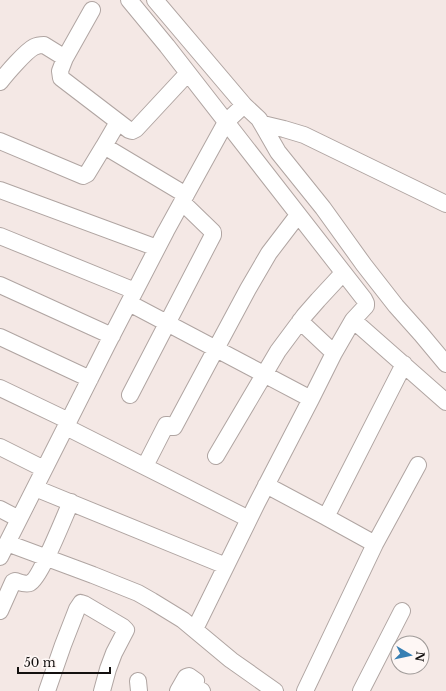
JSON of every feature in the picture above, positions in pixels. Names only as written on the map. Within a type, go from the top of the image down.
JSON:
[{"type":"street","points":[[129,0],[188,73],[235,114],[254,114],[263,124],[278,152],[324,208],[364,265],[396,306],[446,364]]},
{"type":"street","points":[[155,0],[235,114],[298,214],[364,299],[366,304],[365,308],[353,320],[334,353],[266,485],[195,629]]},
{"type":"street","points":[[92,10],[65,58],[60,72],[61,78],[129,130],[132,131],[136,129],[188,73]]},
{"type":"street","points":[[0,82],[32,48],[36,46],[44,45],[65,58]]},
{"type":"street","points":[[235,114],[184,198],[157,248],[3,550],[46,558],[138,593],[166,609],[195,629],[231,660],[275,691]]},
{"type":"street","points":[[0,141],[83,176],[86,174],[118,122]]},
{"type":"street","points":[[263,124],[304,135],[446,204]]},
{"type":"street","points":[[104,146],[184,198],[213,232],[213,235],[130,395]]},
{"type":"street","points":[[0,190],[157,248]]},
{"type":"street","points":[[145,466],[166,426],[168,425],[174,427],[258,271],[269,253],[298,214]]},
{"type":"street","points":[[0,236],[132,297],[167,323],[311,399]]},
{"type":"street","points":[[216,456],[278,351],[300,321],[343,273]]},
{"type":"street","points":[[0,285],[112,336]]},
{"type":"street","points":[[353,320],[446,402]]},
{"type":"street","points":[[300,321],[334,353]]},
{"type":"street","points":[[0,337],[90,379]]},
{"type":"street","points":[[326,517],[404,364]]},
{"type":"street","points":[[0,388],[145,466],[249,519]]},
{"type":"street","points":[[0,447],[44,469]]},
{"type":"street","points":[[305,691],[375,544],[418,465]]},
{"type":"street","points":[[266,485],[375,544]]},
{"type":"street","points":[[35,488],[226,566]]},
{"type":"street","points":[[0,611],[13,582],[17,581],[28,584],[32,582],[37,575],[71,502]]},
{"type":"street","points":[[0,509],[19,519]]},
{"type":"street","points":[[47,691],[63,644],[77,609],[81,603],[126,630],[114,653],[102,691]]},
{"type":"street","points":[[361,691],[402,611]]},
{"type":"street","points":[[178,691],[186,677],[189,676],[196,681],[194,687],[202,691]]}]
